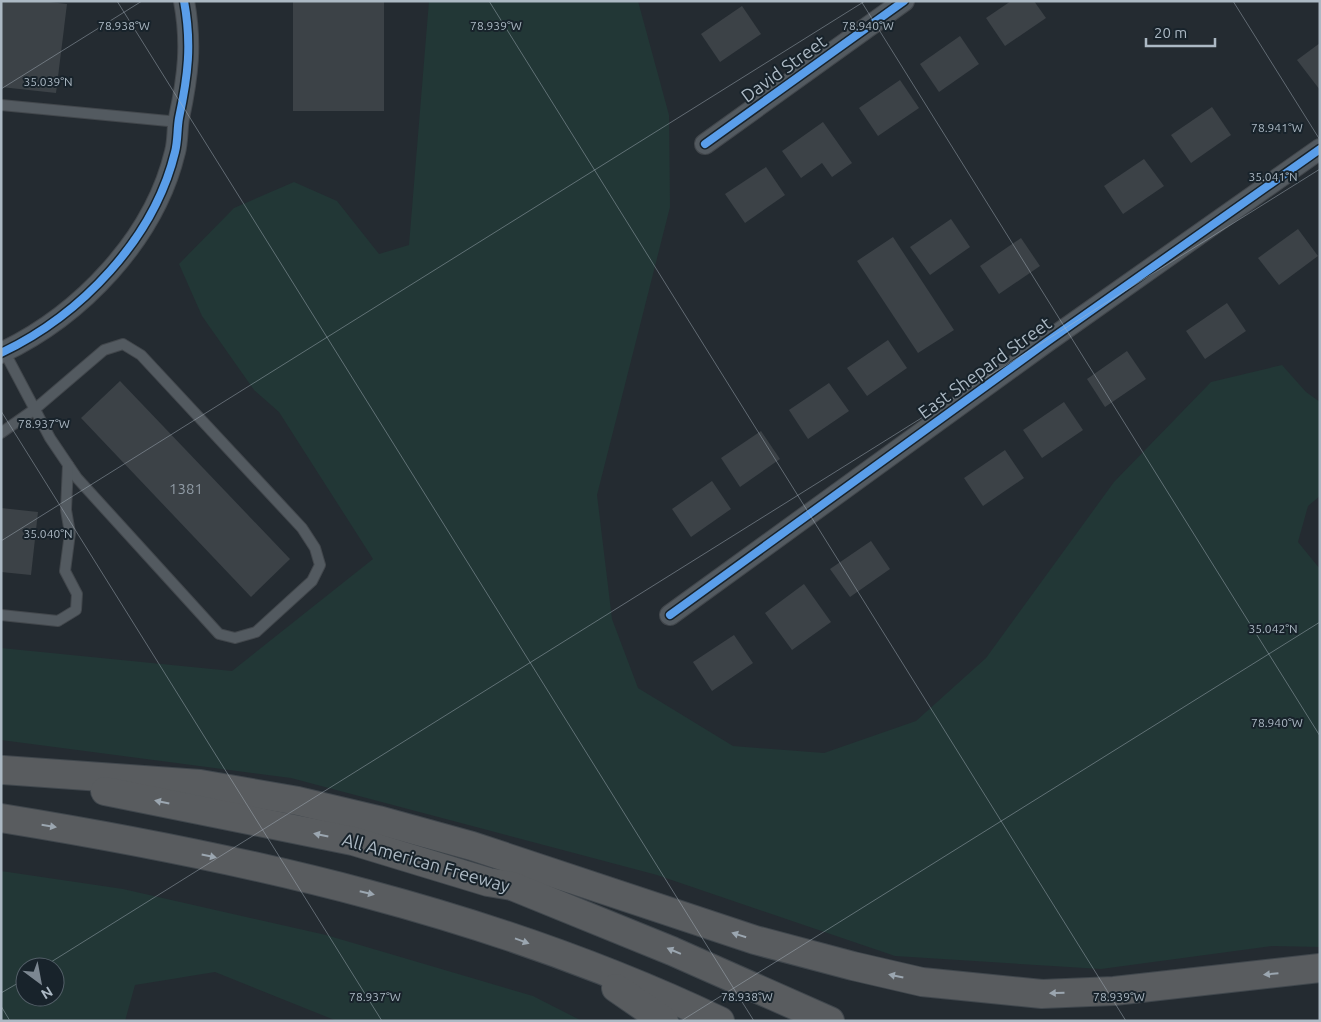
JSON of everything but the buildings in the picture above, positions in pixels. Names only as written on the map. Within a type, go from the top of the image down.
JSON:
[{"type":"highway","points":[[2,770],[200,784],[298,801],[472,846],[755,940],[922,982],[1042,994],[1114,991],[1320,968]]},
{"type":"highway","name":"All American Freeway","points":[[2,770],[353,841],[479,879],[512,886],[672,950],[830,1021]]},
{"type":"highway","points":[[1,818],[108,835],[289,872],[420,908],[573,960],[720,1021]]},
{"type":"highway","points":[[573,960],[664,1021]]},
{"type":"street","points":[[2,352],[55,320],[87,294],[117,263],[141,228],[161,190],[175,152],[189,70],[189,29],[184,1]]},
{"type":"street","name":"David Street","points":[[705,144],[904,1]]},
{"type":"street","name":"East Shepard Street","points":[[670,615],[1048,341],[1320,149]]},
{"type":"lane","points":[[1,105],[179,122]]},
{"type":"lane","points":[[1,433],[35,409],[104,350],[123,344],[141,355],[302,528],[315,548],[320,565],[312,580],[256,632],[235,638],[219,634],[77,478],[68,465],[35,409],[2,352]]},
{"type":"lane","points":[[1,615],[58,621],[76,610],[77,594],[65,571],[70,533],[66,510],[68,465]]},
{"type":"green space","points":[[429,1],[638,1],[669,115],[670,207],[597,495],[612,619],[638,688],[733,746],[824,753],[916,721],[986,658],[1114,482],[1211,382],[1282,365],[1306,392],[1320,402],[1320,496],[1308,506],[1298,542],[1320,569],[1320,947],[1272,946],[1101,969],[895,956],[657,875],[291,778],[1,740],[1,648],[232,671],[373,559],[279,412],[254,390],[202,316],[179,264],[234,208],[294,182],[337,201],[379,254],[409,245]]},
{"type":"green space","points":[[1,871],[123,889],[326,935],[533,996],[582,1021],[337,1021],[215,972],[135,985],[125,1021],[1,1021]]},
{"type":"cycle path","points":[[1,353],[31,337],[59,318],[86,296],[132,244],[150,215],[165,184],[176,148],[178,122],[188,60],[188,32],[184,1]]},
{"type":"cycle path","points":[[705,144],[904,1]]},
{"type":"cycle path","points":[[670,615],[1048,341],[1320,149]]}]
